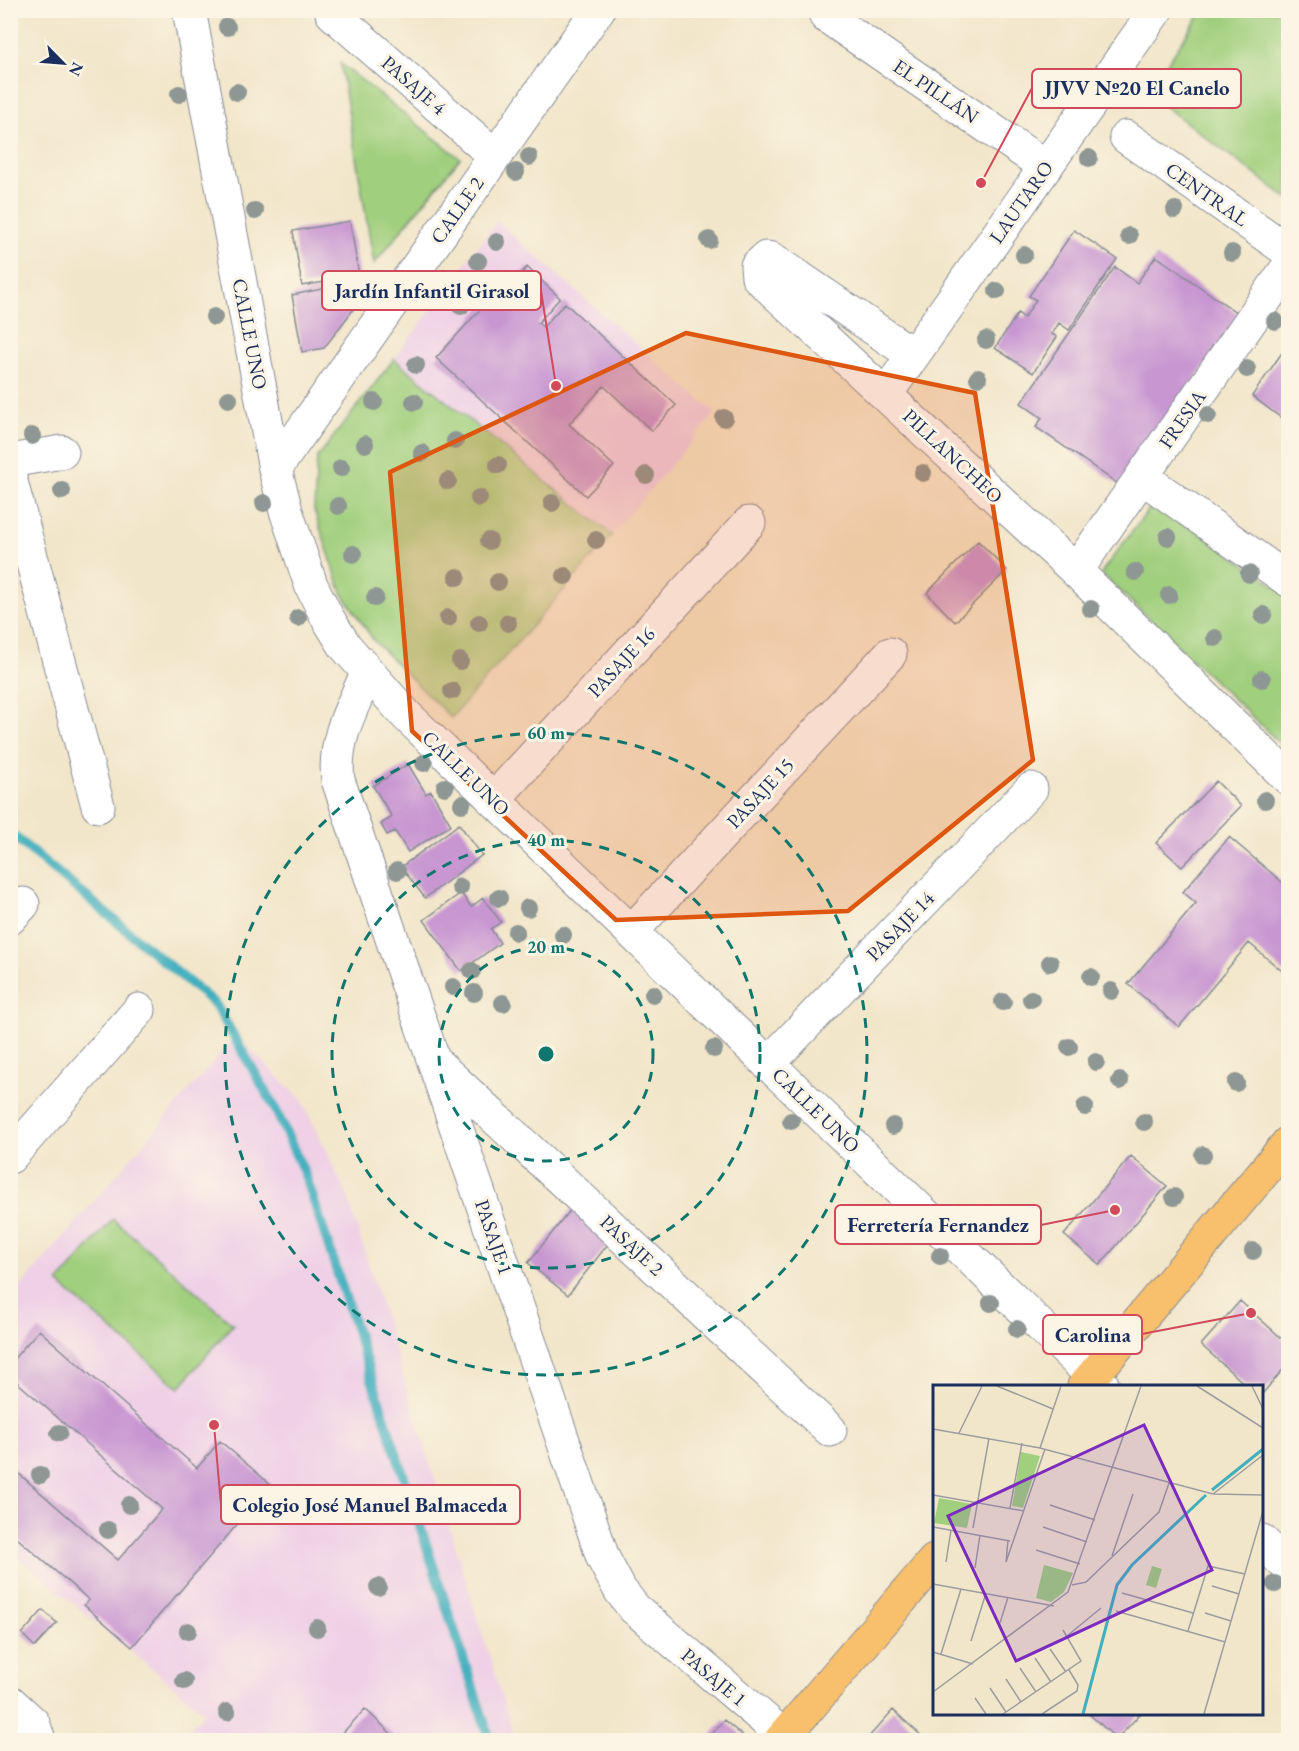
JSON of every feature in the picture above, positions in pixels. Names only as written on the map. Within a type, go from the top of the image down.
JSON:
[{"type":"main road","points":[[1093,1383],[1288,1143]]},
{"type":"main road","points":[[783,1738],[933,1562]]},
{"type":"street","name":"CALLE UNO","points":[[189,10],[275,469],[311,585],[345,646],[367,674],[493,800],[768,1064],[1093,1383]]},
{"type":"street","name":"CALLE 2","points":[[275,469],[598,10]]},
{"type":"street","name":"LAUTARO","points":[[886,393],[1156,10]]},
{"type":"street","name":"PASAJE 4","points":[[333,13],[495,156]]},
{"type":"street","name":"EL PILLÁN","points":[[826,16],[1046,167]]},
{"type":"street","name":"CENTRAL","points":[[1126,137],[1288,251]]},
{"type":"street","name":"PILLANCHEO","points":[[913,355],[772,259],[759,262],[758,277],[1076,571],[1288,777]]},
{"type":"street","name":"FRESIA","points":[[1076,571],[1288,267]]},
{"type":"street","points":[[10,461],[62,452]]},
{"type":"street","points":[[1142,477],[1288,580]]},
{"type":"street","points":[[10,478],[98,806]]},
{"type":"street","name":"PASAJE 16","points":[[493,800],[749,524]]},
{"type":"street","name":"PASAJE 15","points":[[631,932],[890,654]]},
{"type":"street","name":"PASAJE 1","points":[[367,674],[340,737],[337,752],[339,780],[611,1574],[634,1608],[783,1738]]},
{"type":"street","name":"PASAJE 14","points":[[768,1064],[1031,789]]},
{"type":"street","points":[[10,1157],[139,1010]]},
{"type":"street","name":"PASAJE 2","points":[[434,1061],[830,1430]]},
{"type":"street","points":[[1263,1542],[1288,1567]]},
{"type":"street","points":[[10,1702],[33,1723],[39,1740]]},
{"type":"highlighted area","points":[[686,333],[975,393],[1033,760],[848,911],[616,920],[412,731],[390,472]]},
{"type":"shaded area","points":[[497,221],[715,413],[612,535],[394,359]]},
{"type":"shaded area","points":[[236,1036],[302,1100],[348,1197],[515,1740],[180,1740],[204,1712],[11,1552],[11,1298]]},
{"type":"green space","points":[[1203,10],[1288,11],[1288,199],[1147,93]]},
{"type":"green space","points":[[340,63],[460,158],[374,264]]},
{"type":"green space","points":[[394,359],[612,535],[451,718],[374,641],[342,593],[314,510],[317,458]]},
{"type":"green space","points":[[1155,501],[1288,595],[1288,751],[1101,573]]},
{"type":"green space","points":[[113,1219],[233,1324],[179,1388],[58,1283]]},
{"type":"building","points":[[350,221],[359,276],[302,286],[293,231]]},
{"type":"building","points":[[1074,230],[1117,259],[1069,330],[1059,323],[1052,334],[1057,337],[1033,373],[995,348],[1018,313],[1024,318],[1036,300],[1029,296]]},
{"type":"building","points":[[1156,256],[1240,315],[1121,486],[1036,427],[1042,418],[1021,403],[1115,267],[1137,283]]},
{"type":"building","points":[[527,267],[560,298],[538,323],[543,327],[565,303],[676,405],[652,431],[604,386],[569,424],[614,466],[586,496],[436,358],[487,302],[491,306]]},
{"type":"building","points":[[361,281],[365,294],[324,348],[302,352],[292,295]]},
{"type":"building","points":[[1288,344],[1288,423],[1252,396]]},
{"type":"building","points":[[978,541],[1007,570],[955,622],[927,593]]},
{"type":"building","points":[[408,764],[426,794],[431,791],[451,825],[408,852],[395,831],[387,835],[381,824],[392,817],[373,786]]},
{"type":"building","points":[[1216,781],[1241,806],[1182,867],[1156,843]]},
{"type":"building","points":[[459,824],[482,855],[425,898],[401,867]]},
{"type":"building","points":[[1229,837],[1288,887],[1288,976],[1249,943],[1179,1027],[1128,984],[1196,903],[1183,892]]},
{"type":"building","points":[[461,893],[471,907],[483,898],[501,922],[491,929],[500,943],[461,971],[424,920]]},
{"type":"building","points":[[1131,1156],[1167,1186],[1100,1265],[1064,1235]]},
{"type":"building","points":[[576,1203],[616,1234],[568,1295],[528,1263]]},
{"type":"building","points":[[1240,1301],[1288,1344],[1288,1364],[1263,1393],[1263,1385],[1246,1385],[1201,1345]]},
{"type":"building","points":[[39,1330],[197,1468],[220,1441],[271,1485],[132,1647],[84,1605],[89,1600],[10,1532],[10,1466],[118,1560],[162,1509],[10,1376],[10,1363]]},
{"type":"building","points":[[43,1610],[57,1623],[35,1647],[22,1634]]},
{"type":"building","points":[[365,1709],[398,1740],[336,1740]]},
{"type":"building","points":[[893,1710],[926,1740],[866,1740]]},
{"type":"building","points":[[1090,1715],[1139,1715],[1117,1739]]},
{"type":"building","points":[[724,1720],[743,1736],[739,1740],[707,1740]]},
{"type":"waterway","points":[[10,833],[215,1004],[273,1104],[306,1177],[490,1740]]},
{"type":"place","name":"JJVV Nº20 El Canelo","points":[[981,183]]},
{"type":"place","name":"Jardín Infantil Girasol","points":[[556,386]]},
{"type":"place","name":"Ferretería Fernandez","points":[[1115,1210]]},
{"type":"place","name":"Carolina","points":[[1251,1313]]},
{"type":"place","name":"Colegio José Manuel Balmaceda","points":[[214,1425]]}]
